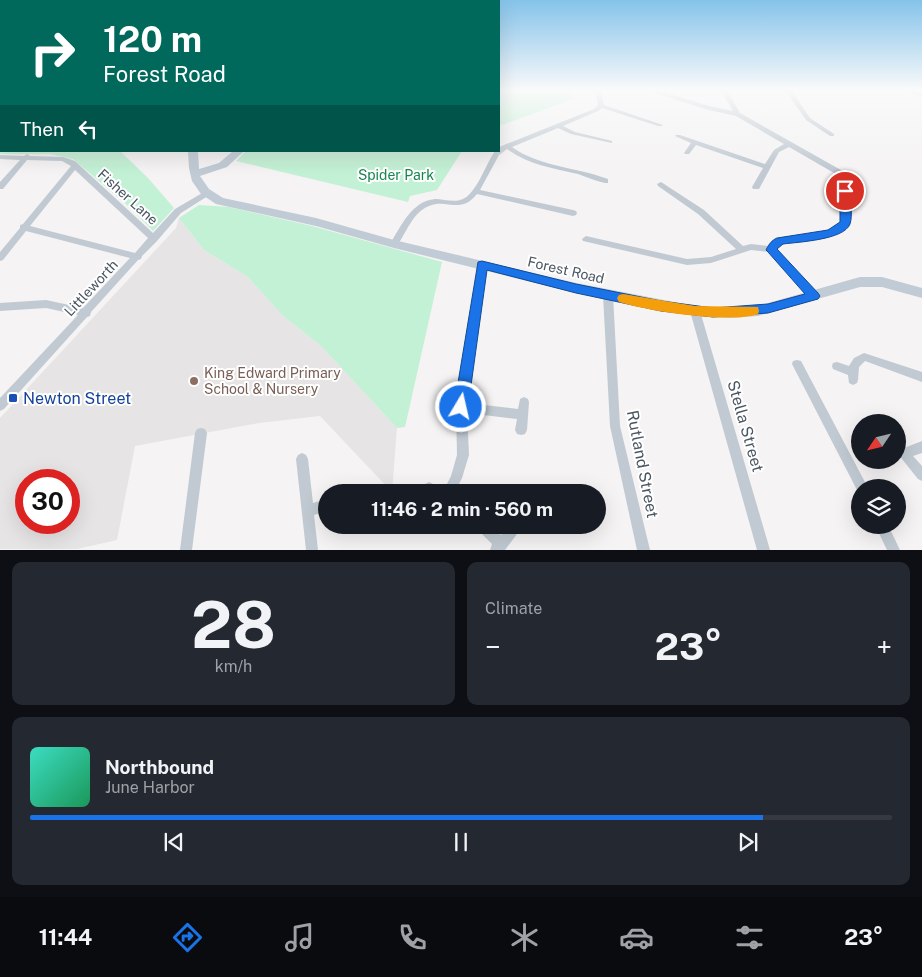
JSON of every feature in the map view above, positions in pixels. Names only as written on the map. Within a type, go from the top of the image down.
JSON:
[{"type":"main road","points":[[193,152],[197,185],[207,194]]},
{"type":"main road","points":[[195,174],[223,165],[238,152]]},
{"type":"main road","name":"Forest Road","points":[[207,194],[220,201],[316,222],[394,244],[608,296],[695,311],[758,311],[851,284],[872,282],[898,286],[922,293]]},
{"type":"street","points":[[500,151],[507,146],[583,116]]},
{"type":"street","points":[[631,116],[660,125]]},
{"type":"street","points":[[741,116],[845,176],[845,223],[839,229],[830,233],[776,242],[771,250]]},
{"type":"street","points":[[806,116],[832,136]]},
{"type":"street","points":[[559,126],[573,133],[610,142]]},
{"type":"street","points":[[678,136],[766,167]]},
{"type":"street","points":[[687,153],[695,142]]},
{"type":"street","points":[[756,187],[776,151],[789,144]]},
{"type":"street","points":[[507,146],[526,160],[585,173],[604,181]]},
{"type":"street","points":[[394,244],[418,207],[434,201],[461,202],[476,191],[499,152]]},
{"type":"street","name":"Fisher Lane","points":[[0,156],[62,159],[74,166],[154,239]]},
{"type":"street","points":[[0,187],[27,156]]},
{"type":"street","points":[[0,258],[74,166]]},
{"type":"street","points":[[661,184],[701,212],[742,249]]},
{"type":"street","points":[[476,191],[573,213]]},
{"type":"street","name":"Littleworth","points":[[0,406],[5,394],[87,313],[178,211],[207,194]]},
{"type":"street","points":[[24,227],[138,257]]},
{"type":"street","points":[[586,240],[687,262],[711,260],[742,249],[762,248],[771,250],[814,296]]},
{"type":"street","points":[[453,484],[463,455],[461,407],[482,265]]},
{"type":"street","name":"Rutland Street","points":[[608,296],[615,426],[644,550]]},
{"type":"street","points":[[0,307],[46,304],[87,313]]},
{"type":"street","name":"Stella Street","points":[[695,311],[764,550]]},
{"type":"street","points":[[837,366],[852,376],[857,360],[864,357],[922,377]]},
{"type":"street","points":[[796,364],[857,479]]},
{"type":"street","points":[[521,430],[524,402]]},
{"type":"street","points":[[461,407],[523,415]]},
{"type":"street","points":[[186,550],[201,433]]},
{"type":"street","points":[[922,447],[903,454],[922,475]]},
{"type":"street","points":[[302,459],[312,550]]},
{"type":"street","points":[[308,512],[318,508]]},
{"type":"street","points":[[488,534],[499,547],[510,534]]},
{"type":"street","points":[[886,534],[894,550]]},
{"type":"shaded area","name":"King Edward Primary School & Nursery","points":[[179,218],[204,250],[248,277],[283,316],[320,345],[397,428],[393,484],[384,484],[320,416],[259,423],[135,446],[117,540],[77,549],[0,549],[0,418],[176,228]]},
{"type":"green space","points":[[500,116],[527,116],[500,126]]},
{"type":"green space","points":[[0,152],[121,152],[148,178],[174,208],[153,231],[127,205],[73,159],[50,154],[0,154]]},
{"type":"green space","name":"Spider Park","points":[[245,152],[461,152],[437,190],[410,196],[408,202],[236,161]]},
{"type":"green space","points":[[199,205],[229,207],[312,226],[442,262],[405,427],[397,428],[320,345],[283,316],[248,277],[204,250],[179,218]]},
{"type":"slow traffic","points":[[623,298],[695,311],[753,311]]},
{"type":"place","name":"King Edward Primary School & Nursery","points":[[194,381]]},
{"type":"place","name":"Newton Street","points":[[13,398]]},
{"type":"route","points":[[461,407],[482,265],[544,281],[661,306],[713,312],[768,309],[814,296],[771,250],[776,242],[830,233],[839,229],[845,223],[845,191]]}]
